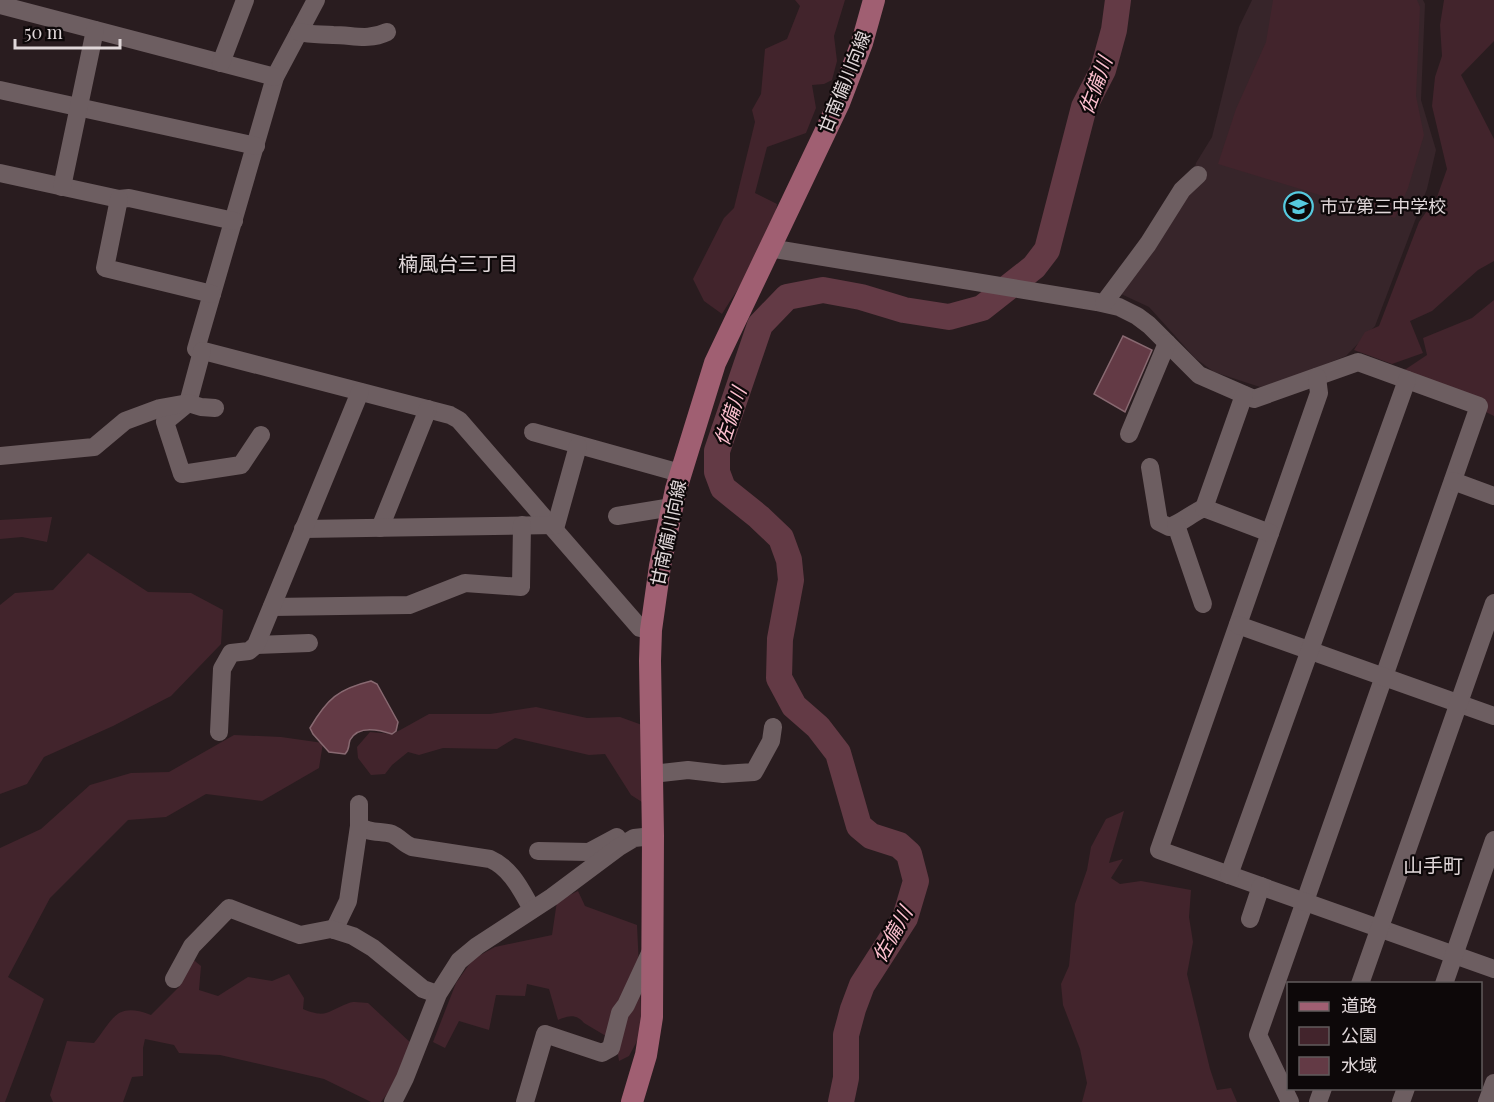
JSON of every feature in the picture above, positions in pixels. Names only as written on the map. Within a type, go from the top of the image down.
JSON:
[{"type":"main road","name":"甘南備川向線","points":[[632,1102],[650,1035],[653,997],[648,836],[652,774],[651,630],[660,566],[672,507],[680,473],[715,363],[839,103],[862,43],[874,0]]},
{"type":"street","points":[[221,63],[245,0]]},
{"type":"street","points":[[316,0],[276,77],[196,349],[428,409],[459,420],[640,628],[651,630]]},
{"type":"street","points":[[0,5],[276,77]]},
{"type":"street","points":[[62,187],[95,30]]},
{"type":"street","points":[[299,32],[315,36],[335,35],[355,38],[374,37],[387,32]]},
{"type":"street","points":[[0,90],[256,146]]},
{"type":"street","points":[[0,173],[234,221]]},
{"type":"street","points":[[1104,303],[1148,244],[1182,190],[1198,175]]},
{"type":"street","points":[[119,199],[105,268],[212,294]]},
{"type":"street","points":[[769,248],[1119,307],[1137,316],[1199,375],[1254,399],[1358,362],[1479,406],[1258,1035],[1290,1102]]},
{"type":"street","points":[[1130,434],[1167,343]]},
{"type":"street","points":[[202,351],[188,403],[165,422],[182,474],[241,465],[261,435]]},
{"type":"street","points":[[1317,377],[1319,393],[1158,850],[1494,969]]},
{"type":"street","points":[[1229,875],[1407,380]]},
{"type":"street","points":[[219,732],[222,669],[231,653],[249,651],[256,645],[360,392]]},
{"type":"street","points":[[1204,508],[1244,395]]},
{"type":"street","points":[[0,456],[94,447],[125,421],[160,408],[188,403],[215,408]]},
{"type":"street","points":[[380,528],[428,409]]},
{"type":"street","points":[[533,432],[680,473]]},
{"type":"street","points":[[303,529],[556,525],[578,446]]},
{"type":"street","points":[[1150,467],[1159,522],[1169,527],[1176,525],[1189,514],[1204,508],[1270,532]]},
{"type":"street","points":[[1453,481],[1494,496]]},
{"type":"street","points":[[617,516],[672,507]]},
{"type":"street","points":[[272,607],[409,605],[465,583],[521,586],[522,525]]},
{"type":"street","points":[[1176,525],[1203,604]]},
{"type":"street","points":[[1361,982],[1459,703],[1489,634],[1494,603]]},
{"type":"street","points":[[1238,625],[1494,716]]},
{"type":"street","points":[[256,645],[309,643]]},
{"type":"street","points":[[652,774],[688,770],[723,774],[754,772],[771,741],[773,727]]},
{"type":"street","points":[[334,930],[348,901],[359,826],[359,804]]},
{"type":"street","points":[[359,826],[370,831],[395,835],[405,845],[412,848],[490,859],[497,862],[513,877],[532,909]]},
{"type":"street","points":[[538,851],[589,852],[629,831],[639,829],[648,836]]},
{"type":"street","points":[[393,1102],[405,1078],[437,994],[459,961],[619,847],[634,838],[648,836]]},
{"type":"street","points":[[1445,982],[1494,840]]},
{"type":"street","points":[[1250,919],[1261,886]]},
{"type":"street","points":[[174,979],[192,946],[230,908],[300,934],[334,930],[353,936],[373,948],[423,989],[437,994]]},
{"type":"street","points":[[525,1102],[545,1034],[602,1053],[611,1047],[620,1013],[626,1005],[653,946]]},
{"type":"street","points":[[1487,1102],[1494,1083]]},
{"type":"shaded area","name":"市立第三中学校","points":[[1252,0],[1423,0],[1425,4],[1421,100],[1436,150],[1427,189],[1375,326],[1346,356],[1288,379],[1260,387],[1214,372],[1195,358],[1149,307],[1121,294],[1190,187],[1196,163],[1212,137],[1239,27]]},
{"type":"green space","points":[[795,0],[845,0],[834,36],[837,61],[832,80],[824,84],[812,85],[816,108],[806,133],[767,147],[755,193],[777,204],[775,218],[764,247],[722,314],[704,301],[693,279],[724,218],[734,208],[755,122],[752,110],[761,94],[765,49],[787,39],[800,6]]},
{"type":"green space","points":[[1273,0],[1417,0],[1420,7],[1416,96],[1424,135],[1408,188],[1395,218],[1218,164],[1236,109],[1266,42]]},
{"type":"green space","points":[[1444,0],[1494,0],[1494,41],[1461,75],[1494,139],[1494,261],[1478,270],[1432,311],[1410,321],[1423,353],[1392,364],[1354,350],[1365,332],[1379,326],[1419,222],[1437,197],[1447,169],[1432,106],[1435,77],[1442,56],[1440,25]]},
{"type":"green space","points":[[1494,300],[1494,416],[1403,371],[1427,355],[1423,338],[1472,318]]},
{"type":"green space","points":[[52,517],[47,542],[22,537],[0,539],[0,520]]},
{"type":"green space","points":[[88,553],[148,592],[191,593],[223,610],[221,644],[171,696],[113,726],[44,757],[27,784],[0,794],[0,605],[15,593],[53,590]]},
{"type":"green space","points":[[536,707],[587,718],[620,717],[642,725],[642,802],[631,795],[605,754],[589,755],[515,738],[497,749],[443,748],[419,755],[408,752],[385,774],[371,775],[358,758],[357,747],[370,732],[393,734],[429,714],[490,714]]},
{"type":"green space","points":[[234,735],[281,737],[323,743],[319,768],[262,801],[206,794],[166,817],[128,820],[50,898],[8,977],[44,999],[5,1102],[0,1102],[0,848],[41,829],[90,785],[131,773],[169,772]]},
{"type":"green space","points":[[1124,811],[1109,863],[1123,859],[1111,878],[1120,884],[1141,881],[1191,890],[1189,917],[1193,942],[1187,974],[1217,1090],[1231,1088],[1237,1102],[1082,1102],[1087,1083],[1080,1049],[1063,1005],[1061,984],[1069,966],[1075,904],[1087,870],[1091,847],[1106,819]]},
{"type":"green space","points":[[578,891],[585,906],[637,925],[642,1032],[629,1056],[619,1061],[616,1042],[578,1018],[568,1017],[558,1020],[549,989],[527,984],[525,996],[496,995],[489,1030],[459,1021],[445,1048],[433,1042],[456,983],[473,959],[495,947],[552,935],[557,901]]},
{"type":"green space","points":[[190,957],[201,966],[199,990],[218,996],[248,977],[272,981],[289,974],[304,998],[303,1009],[311,1012],[322,1014],[351,1002],[368,1003],[412,1044],[390,1090],[381,1102],[371,1102],[324,1079],[220,1055],[179,1053],[174,1045],[145,1039],[143,1076],[132,1077],[123,1102],[53,1102],[50,1095],[67,1041],[94,1043],[112,1020],[123,1012],[130,1010],[151,1015],[179,987]]},
{"type":"water","points":[[1123,336],[1152,350],[1125,412],[1094,394]]},
{"type":"water","points":[[371,681],[377,684],[398,722],[396,731],[392,734],[364,730],[358,732],[350,740],[345,754],[329,752],[310,728],[334,697],[350,688]]},
{"type":"waterway","name":"佐備川","points":[[841,1102],[846,1078],[846,1035],[853,1009],[862,985],[905,918],[916,881],[909,854],[899,845],[871,836],[859,826],[838,753],[818,727],[794,706],[779,678],[780,639],[791,580],[789,560],[781,538],[723,488],[717,472],[717,451],[760,325],[787,297],[823,290],[861,297],[904,310],[949,317],[982,308],[1034,267],[1047,250],[1084,107],[1103,70],[1114,30],[1118,0]]},
{"type":"place","name":"市立第三中学校","points":[[1299,206]]},
{"type":"district","name":"楠風台三丁目","points":[[458,262]]},
{"type":"district","name":"山手町","points":[[1433,864]]}]
